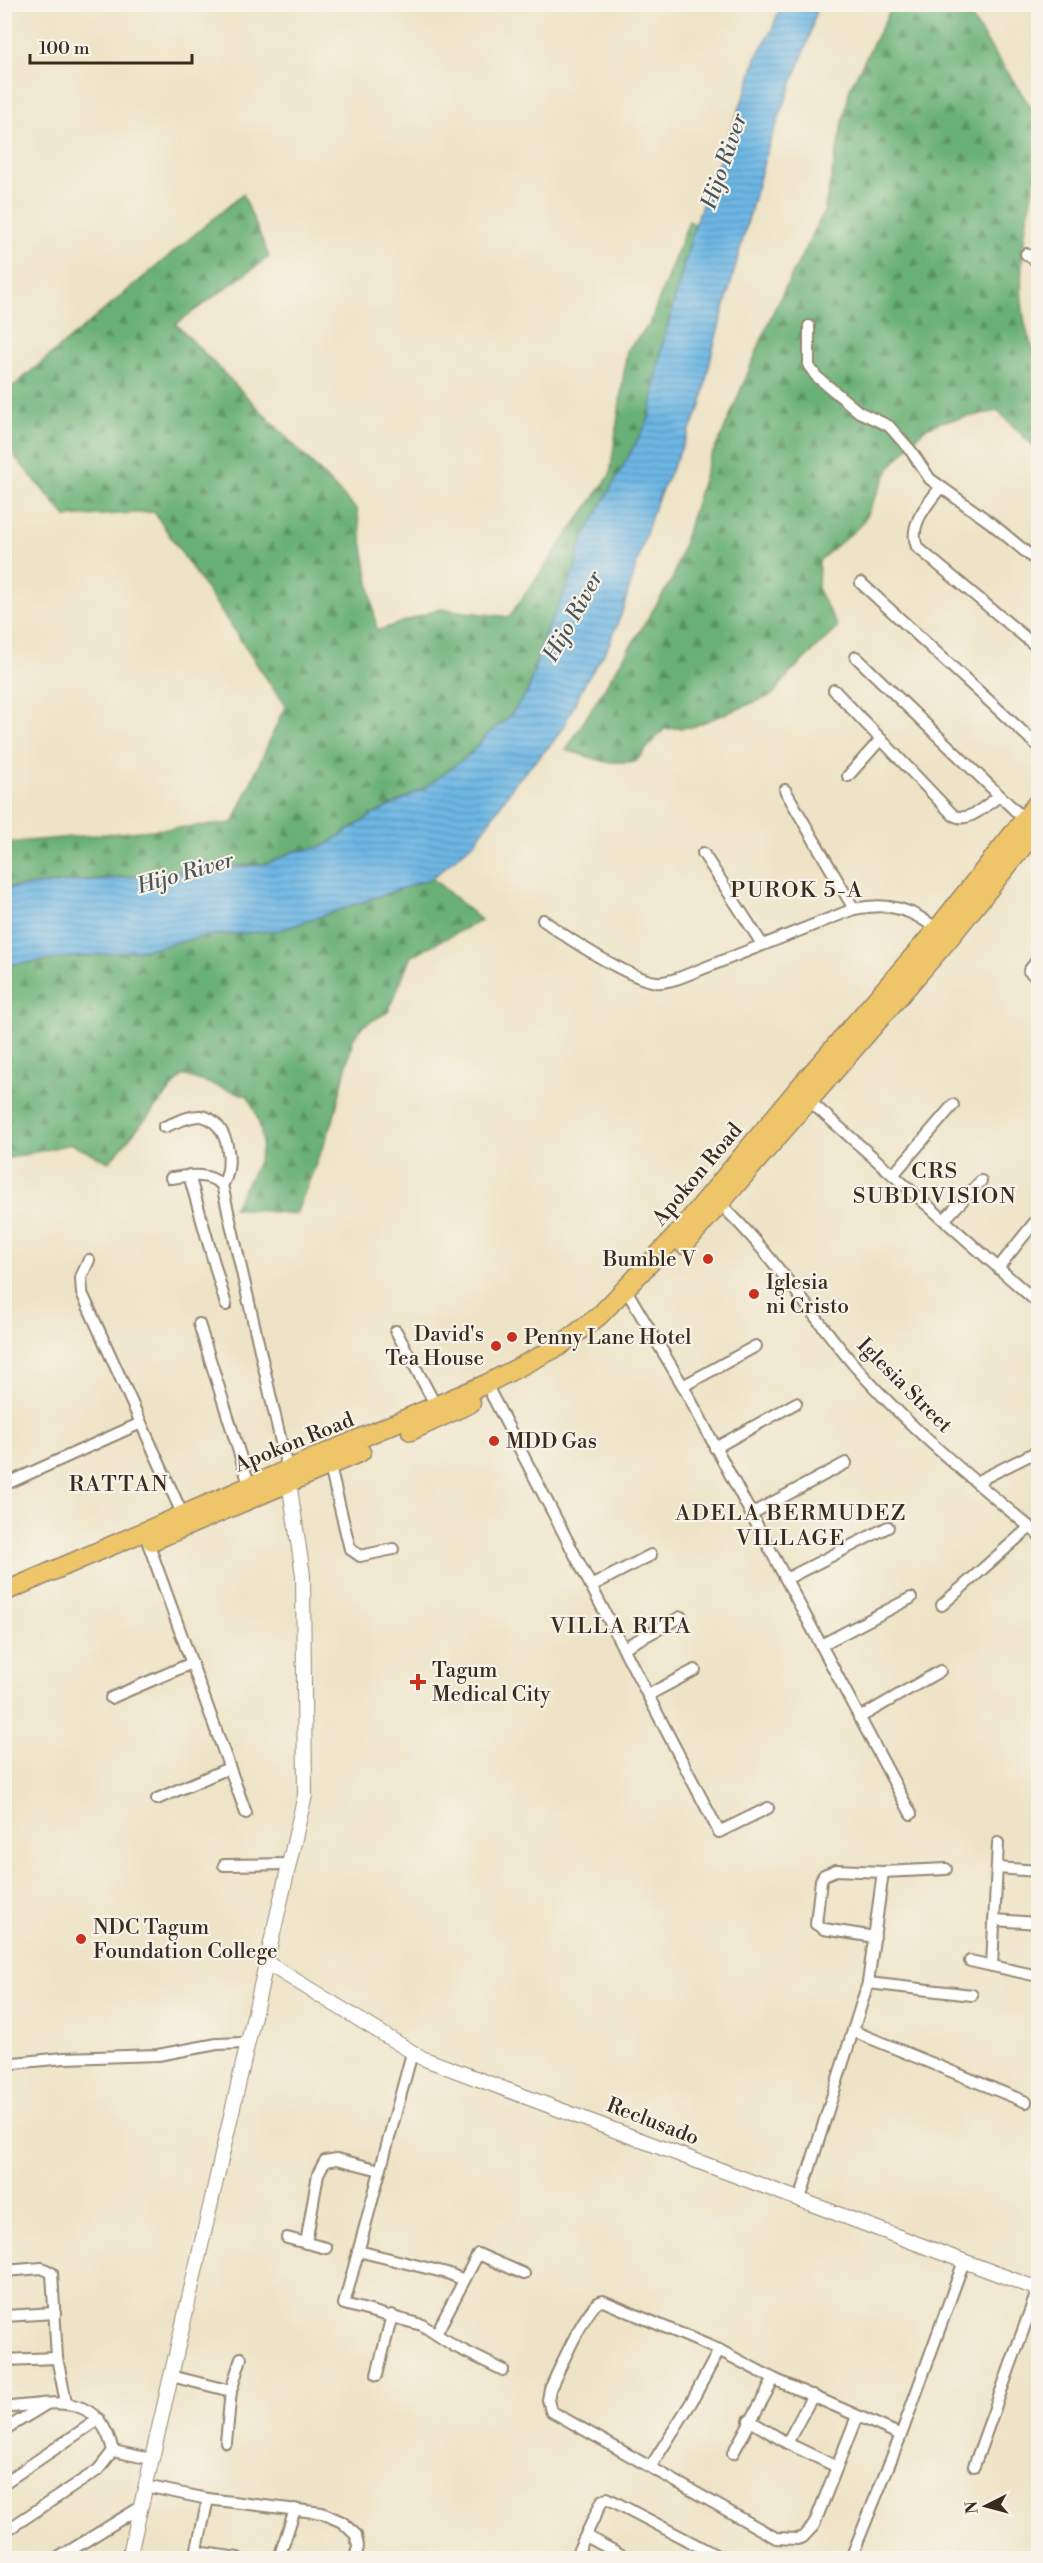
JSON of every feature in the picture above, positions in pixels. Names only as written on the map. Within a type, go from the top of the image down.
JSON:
[{"type":"highway","name":"Apokon Road","points":[[185,1520],[249,1484],[329,1460],[441,1418],[558,1347],[628,1293],[675,1237],[716,1200],[802,1095],[943,935],[1033,826],[1038,802]]},
{"type":"highway","name":"Apokon Road","points":[[329,1460],[436,1406],[488,1388]]},
{"type":"highway","name":"Apokon Road","points":[[5,1599],[288,1474]]},
{"type":"street","points":[[1026,254],[1038,262]]},
{"type":"street","points":[[809,326],[809,366],[816,376],[859,412],[889,426],[940,488],[991,523],[1038,562]]},
{"type":"street","points":[[940,488],[917,521],[914,540],[917,547],[1038,648]]},
{"type":"street","points":[[861,583],[1038,746]]},
{"type":"street","points":[[856,657],[998,797],[1033,826]]},
{"type":"street","points":[[834,690],[958,818],[969,817],[998,797]]},
{"type":"street","points":[[848,776],[881,739]]},
{"type":"street","points":[[785,790],[854,909]]},
{"type":"street","points":[[703,853],[762,944]]},
{"type":"street","points":[[543,921],[580,946],[643,978],[659,983],[679,978],[854,909],[894,905],[907,909],[943,935]]},
{"type":"street","points":[[1038,959],[1029,971],[1038,979]]},
{"type":"street","points":[[802,1095],[1038,1303]]},
{"type":"street","points":[[893,1175],[953,1105]]},
{"type":"street","points":[[164,1127],[200,1116],[217,1126],[228,1151],[229,1171],[222,1185]]},
{"type":"street","points":[[189,1175],[226,1305]]},
{"type":"street","points":[[129,2559],[246,2043],[291,1864],[307,1776],[303,1585],[288,1474],[222,1185],[216,1179],[189,1175],[171,1178]]},
{"type":"street","points":[[944,1220],[981,1181]]},
{"type":"street","name":"Iglesia Street","points":[[716,1200],[765,1254],[877,1391],[1034,1531]]},
{"type":"street","points":[[999,1268],[1038,1218]]},
{"type":"street","points":[[89,1260],[81,1277],[82,1293],[185,1520]]},
{"type":"street","points":[[628,1293],[683,1386],[911,1814]]},
{"type":"street","points":[[199,1324],[249,1484]]},
{"type":"street","points":[[396,1331],[436,1406]]},
{"type":"street","points":[[683,1386],[756,1346]]},
{"type":"street","points":[[488,1388],[719,1832],[768,1808]]},
{"type":"street","points":[[716,1448],[796,1403]]},
{"type":"street","points":[[4,1485],[141,1423]]},
{"type":"street","points":[[978,1481],[1038,1451]]},
{"type":"street","points":[[329,1460],[350,1549],[360,1556],[393,1549]]},
{"type":"street","points":[[751,1514],[846,1463]]},
{"type":"street","points":[[786,1579],[888,1527]]},
{"type":"street","points":[[942,1605],[1034,1531]]},
{"type":"street","points":[[147,1537],[246,1813]]},
{"type":"street","points":[[591,1586],[651,1555]]},
{"type":"street","points":[[821,1645],[912,1598]]},
{"type":"street","points":[[623,1648],[681,1617]]},
{"type":"street","points":[[111,1698],[192,1663]]},
{"type":"street","points":[[648,1695],[695,1670]]},
{"type":"street","points":[[859,1718],[940,1671]]},
{"type":"street","points":[[157,1799],[229,1768]]},
{"type":"street","points":[[992,1966],[998,1843]]},
{"type":"street","points":[[224,1865],[291,1864]]},
{"type":"street","points":[[997,1868],[1038,1871]]},
{"type":"street","points":[[875,1937],[819,1928],[816,1924],[821,1880],[829,1872],[946,1869]]},
{"type":"street","points":[[800,2199],[868,1983],[883,1872]]},
{"type":"street","points":[[994,1920],[1038,1923]]},
{"type":"street","points":[[970,1961],[1038,1976]]},
{"type":"street","name":"Reclusado","points":[[267,1963],[327,1997],[411,2053],[1038,2289]]},
{"type":"street","points":[[868,1983],[972,1995]]},
{"type":"street","points":[[853,2031],[1026,2102]]},
{"type":"street","points":[[4,2064],[64,2058],[158,2055],[216,2044],[246,2043]]},
{"type":"street","points":[[411,2053],[344,2304],[392,2315],[422,2325],[454,2346],[503,2370]]},
{"type":"street","points":[[306,2242],[318,2174],[325,2161],[337,2159],[380,2170]]},
{"type":"street","points":[[286,2238],[326,2248]]},
{"type":"street","points":[[358,2251],[447,2273],[464,2280]]},
{"type":"street","points":[[436,2334],[478,2254],[524,2274]]},
{"type":"street","points":[[851,2559],[901,2435],[964,2261]]},
{"type":"street","points":[[4,2271],[34,2268],[48,2270],[52,2273],[57,2358],[66,2402]]},
{"type":"street","points":[[974,2466],[1038,2289]]},
{"type":"street","points":[[857,2416],[835,2466],[814,2525],[803,2537],[793,2540],[776,2538],[549,2408],[550,2389],[584,2321],[598,2301],[610,2302],[719,2350],[774,2379],[901,2435]]},
{"type":"street","points":[[4,2316],[55,2313]]},
{"type":"street","points":[[376,2375],[392,2315]]},
{"type":"street","points":[[651,2466],[692,2401],[719,2350]]},
{"type":"street","points":[[4,2360],[57,2358]]},
{"type":"street","points":[[226,2442],[231,2391],[241,2358]]},
{"type":"street","points":[[171,2376],[231,2391]]},
{"type":"street","points":[[733,2453],[749,2420],[774,2379]]},
{"type":"street","points":[[787,2443],[813,2395]]},
{"type":"street","points":[[4,2408],[66,2402],[79,2405],[99,2419],[113,2451]]},
{"type":"street","points":[[4,2430],[48,2403]]},
{"type":"street","points":[[4,2483],[99,2419]]},
{"type":"street","points":[[749,2420],[787,2443],[835,2466]]},
{"type":"street","points":[[113,2451],[151,2459]]},
{"type":"street","points":[[4,2532],[98,2470],[113,2451]]},
{"type":"street","points":[[145,2486],[208,2499],[295,2509],[333,2517],[351,2529],[357,2541],[355,2559]]},
{"type":"street","points":[[575,2559],[602,2501],[610,2498],[721,2559]]},
{"type":"street","points":[[208,2499],[195,2555],[238,2559]]},
{"type":"street","points":[[59,2558],[139,2508]]},
{"type":"street","points":[[279,2559],[295,2509]]},
{"type":"street","points":[[586,2536],[627,2559]]},
{"type":"green space","points":[[893,5],[966,5],[985,39],[1037,118],[1039,150],[1024,237],[1021,280],[1025,322],[1030,342],[1038,359],[1038,451],[998,411],[940,422],[924,429],[890,467],[862,524],[819,561],[818,590],[838,627],[791,672],[772,695],[692,727],[664,729],[635,762],[606,762],[566,750],[673,578],[709,460],[722,435],[773,312],[824,212],[850,88]]},
{"type":"green space","points":[[243,194],[269,257],[176,324],[357,510],[377,631],[440,609],[509,617],[610,475],[627,350],[649,325],[689,221],[695,225],[662,345],[649,419],[581,542],[575,570],[544,636],[528,691],[510,716],[488,734],[469,755],[423,789],[371,816],[323,847],[295,851],[269,863],[5,888],[5,843],[233,823],[285,706],[154,512],[66,517],[5,445],[5,393]]},
{"type":"green space","points":[[432,878],[481,920],[411,956],[388,1012],[362,1026],[353,1039],[333,1121],[296,1214],[233,1208],[260,1154],[261,1130],[256,1114],[248,1096],[183,1075],[109,1162],[71,1144],[5,1159],[5,965],[148,949],[205,936],[281,930]]},
{"type":"water","name":"Hijo River","points":[[781,5],[818,5],[808,41],[768,147],[711,356],[701,406],[655,505],[621,615],[607,649],[586,681],[553,742],[515,783],[476,841],[432,878],[281,930],[205,936],[148,949],[5,965],[5,888],[240,867],[269,863],[295,851],[323,847],[371,816],[423,789],[469,755],[488,734],[510,716],[528,691],[544,636],[575,570],[581,542],[649,419],[662,346],[696,221],[749,83],[757,55],[772,30]]},
{"type":"place","name":"Bumble V","points":[[708,1259]]},
{"type":"place","name":"Iglesia ni Cristo","points":[[754,1294]]},
{"type":"place","name":"Penny Lane Hotel","points":[[512,1337]]},
{"type":"place","name":"David's Tea House","points":[[496,1346]]},
{"type":"place","name":"MDD Gas","points":[[494,1441]]},
{"type":"place","name":"Tagum Medical City","points":[[418,1682]]},
{"type":"place","name":"NDC Tagum Foundation College","points":[[81,1939]]},
{"type":"district","name":"PUROK 5-A","points":[[797,889]]},
{"type":"district","name":"CRS SUBDIVISION","points":[[935,1182]]},
{"type":"district","name":"RATTAN","points":[[119,1483]]},
{"type":"district","name":"ADELA BERMUDEZ VILLAGE","points":[[791,1524]]},
{"type":"district","name":"VILLA RITA","points":[[621,1625]]}]
